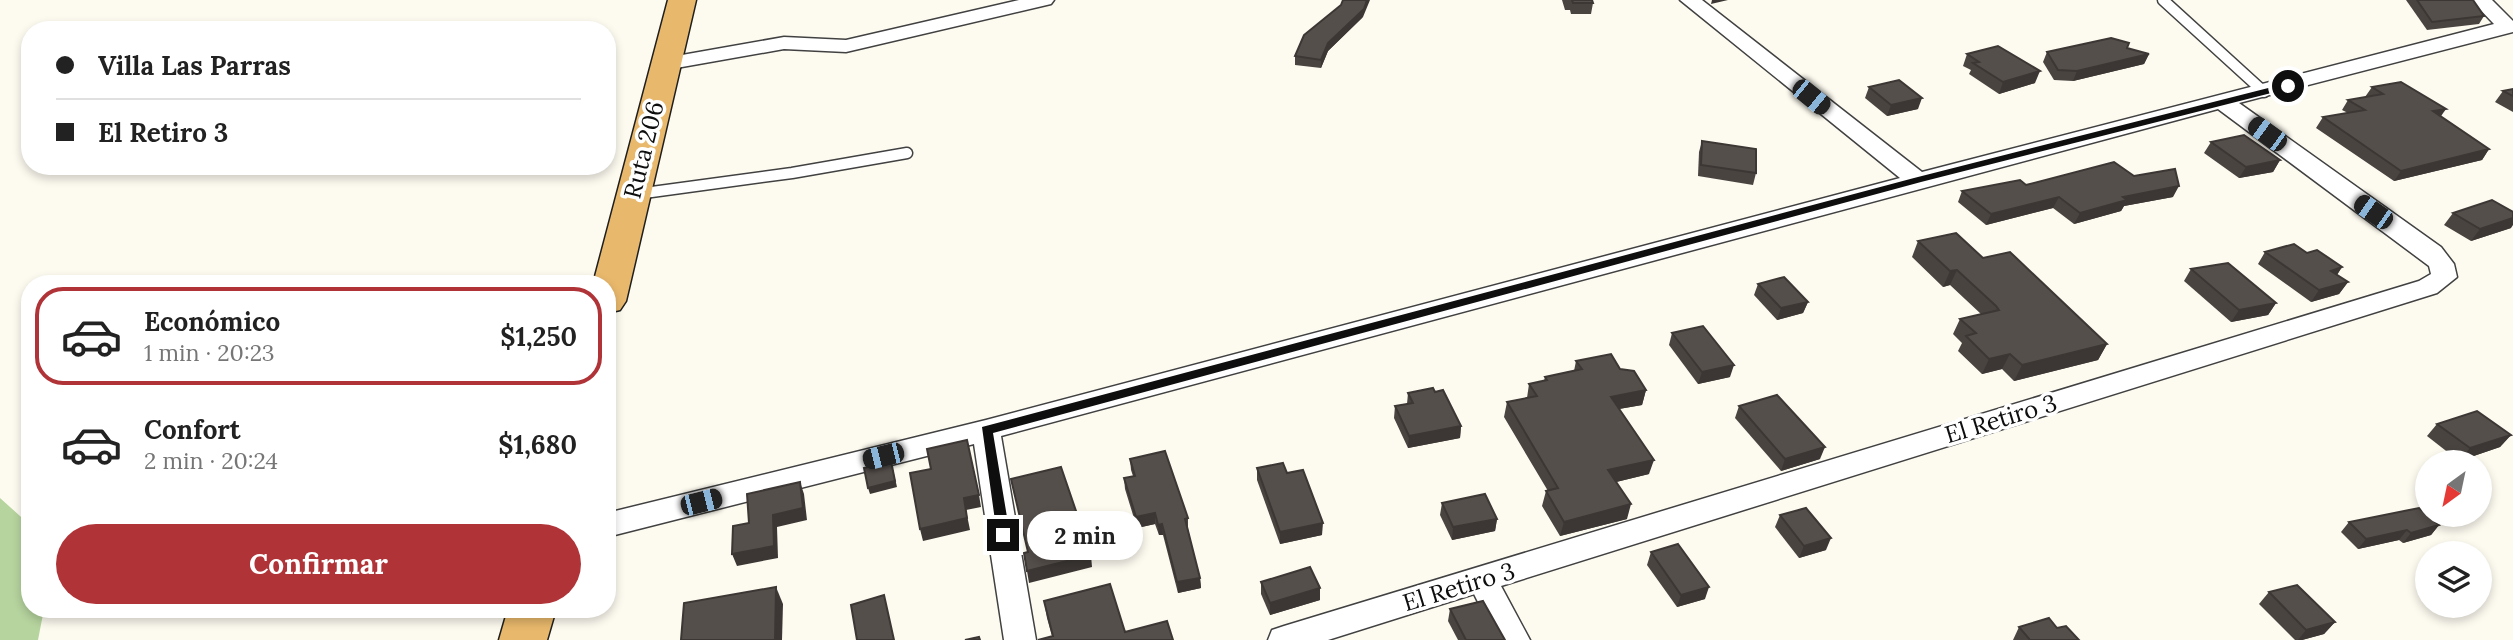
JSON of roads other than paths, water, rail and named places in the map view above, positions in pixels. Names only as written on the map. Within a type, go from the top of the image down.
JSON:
[{"type":"highway","name":"Ruta 206","points":[[613,275],[682,0]]},
{"type":"highway","points":[[523,640],[529,618]]},
{"type":"street","points":[[665,64],[784,43],[846,46],[1044,0]]},
{"type":"street","points":[[1690,0],[1918,180]]},
{"type":"street","points":[[616,523],[986,430],[1918,180],[2511,32],[2481,0]]},
{"type":"street","name":"El Retiro 3","points":[[1284,640],[2427,287],[2444,277],[2441,264],[2432,253],[2224,103]]},
{"type":"street","points":[[986,430],[1020,640]]},
{"type":"street","points":[[1482,580],[1514,640]]},
{"type":"lane","points":[[2163,0],[2264,92]]},
{"type":"lane","points":[[633,195],[780,175],[907,153]]}]
